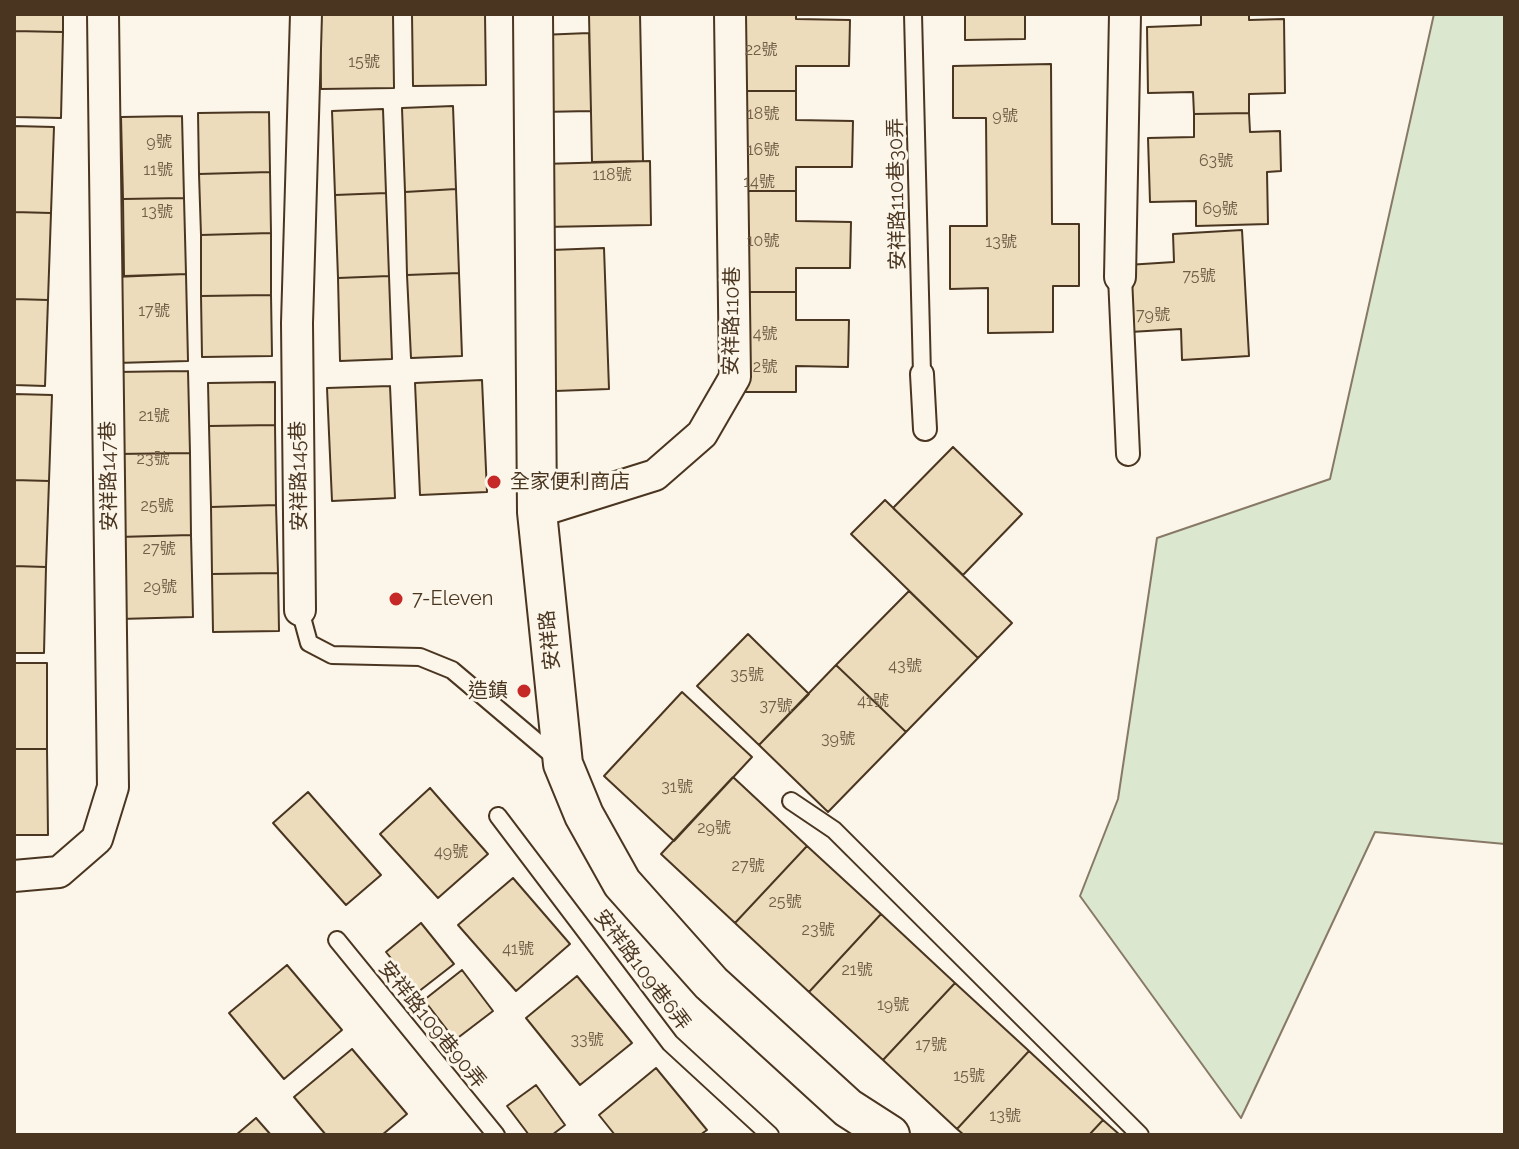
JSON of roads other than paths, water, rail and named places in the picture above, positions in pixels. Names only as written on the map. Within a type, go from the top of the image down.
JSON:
[{"type":"street","name":"安祥路147巷","points":[[14,876],[59,872],[97,839],[113,787],[103,14]]},
{"type":"street","name":"安祥路145巷","points":[[300,610],[297,323],[306,14]]},
{"type":"street","name":"安祥路","points":[[533,14],[537,512],[563,764],[584,815],[622,883],[711,983],[848,1108],[890,1135]]},
{"type":"street","name":"安祥路110巷","points":[[537,512],[655,475],[702,434],[735,377],[730,14]]},
{"type":"street","points":[[1125,14],[1120,277],[1128,454]]},
{"type":"street","points":[[922,374],[925,429]]},
{"type":"lane","name":"安祥路110巷30弄","points":[[913,14],[922,374]]},
{"type":"lane","name":"安祥路145巷","points":[[300,610],[309,643],[332,655],[420,657],[452,670],[563,764]]},
{"type":"lane","points":[[791,801],[834,830],[1140,1135]]},
{"type":"lane","name":"安祥路109巷6弄","points":[[498,816],[670,1043],[770,1135]]},
{"type":"lane","name":"安祥路109巷90弄","points":[[337,940],[496,1135]]},
{"type":"place","name":"全家便利商店","points":[[494,482]]},
{"type":"place","name":"7-Eleven","points":[[396,599]]},
{"type":"place","name":"造鎮","points":[[524,691]]}]
